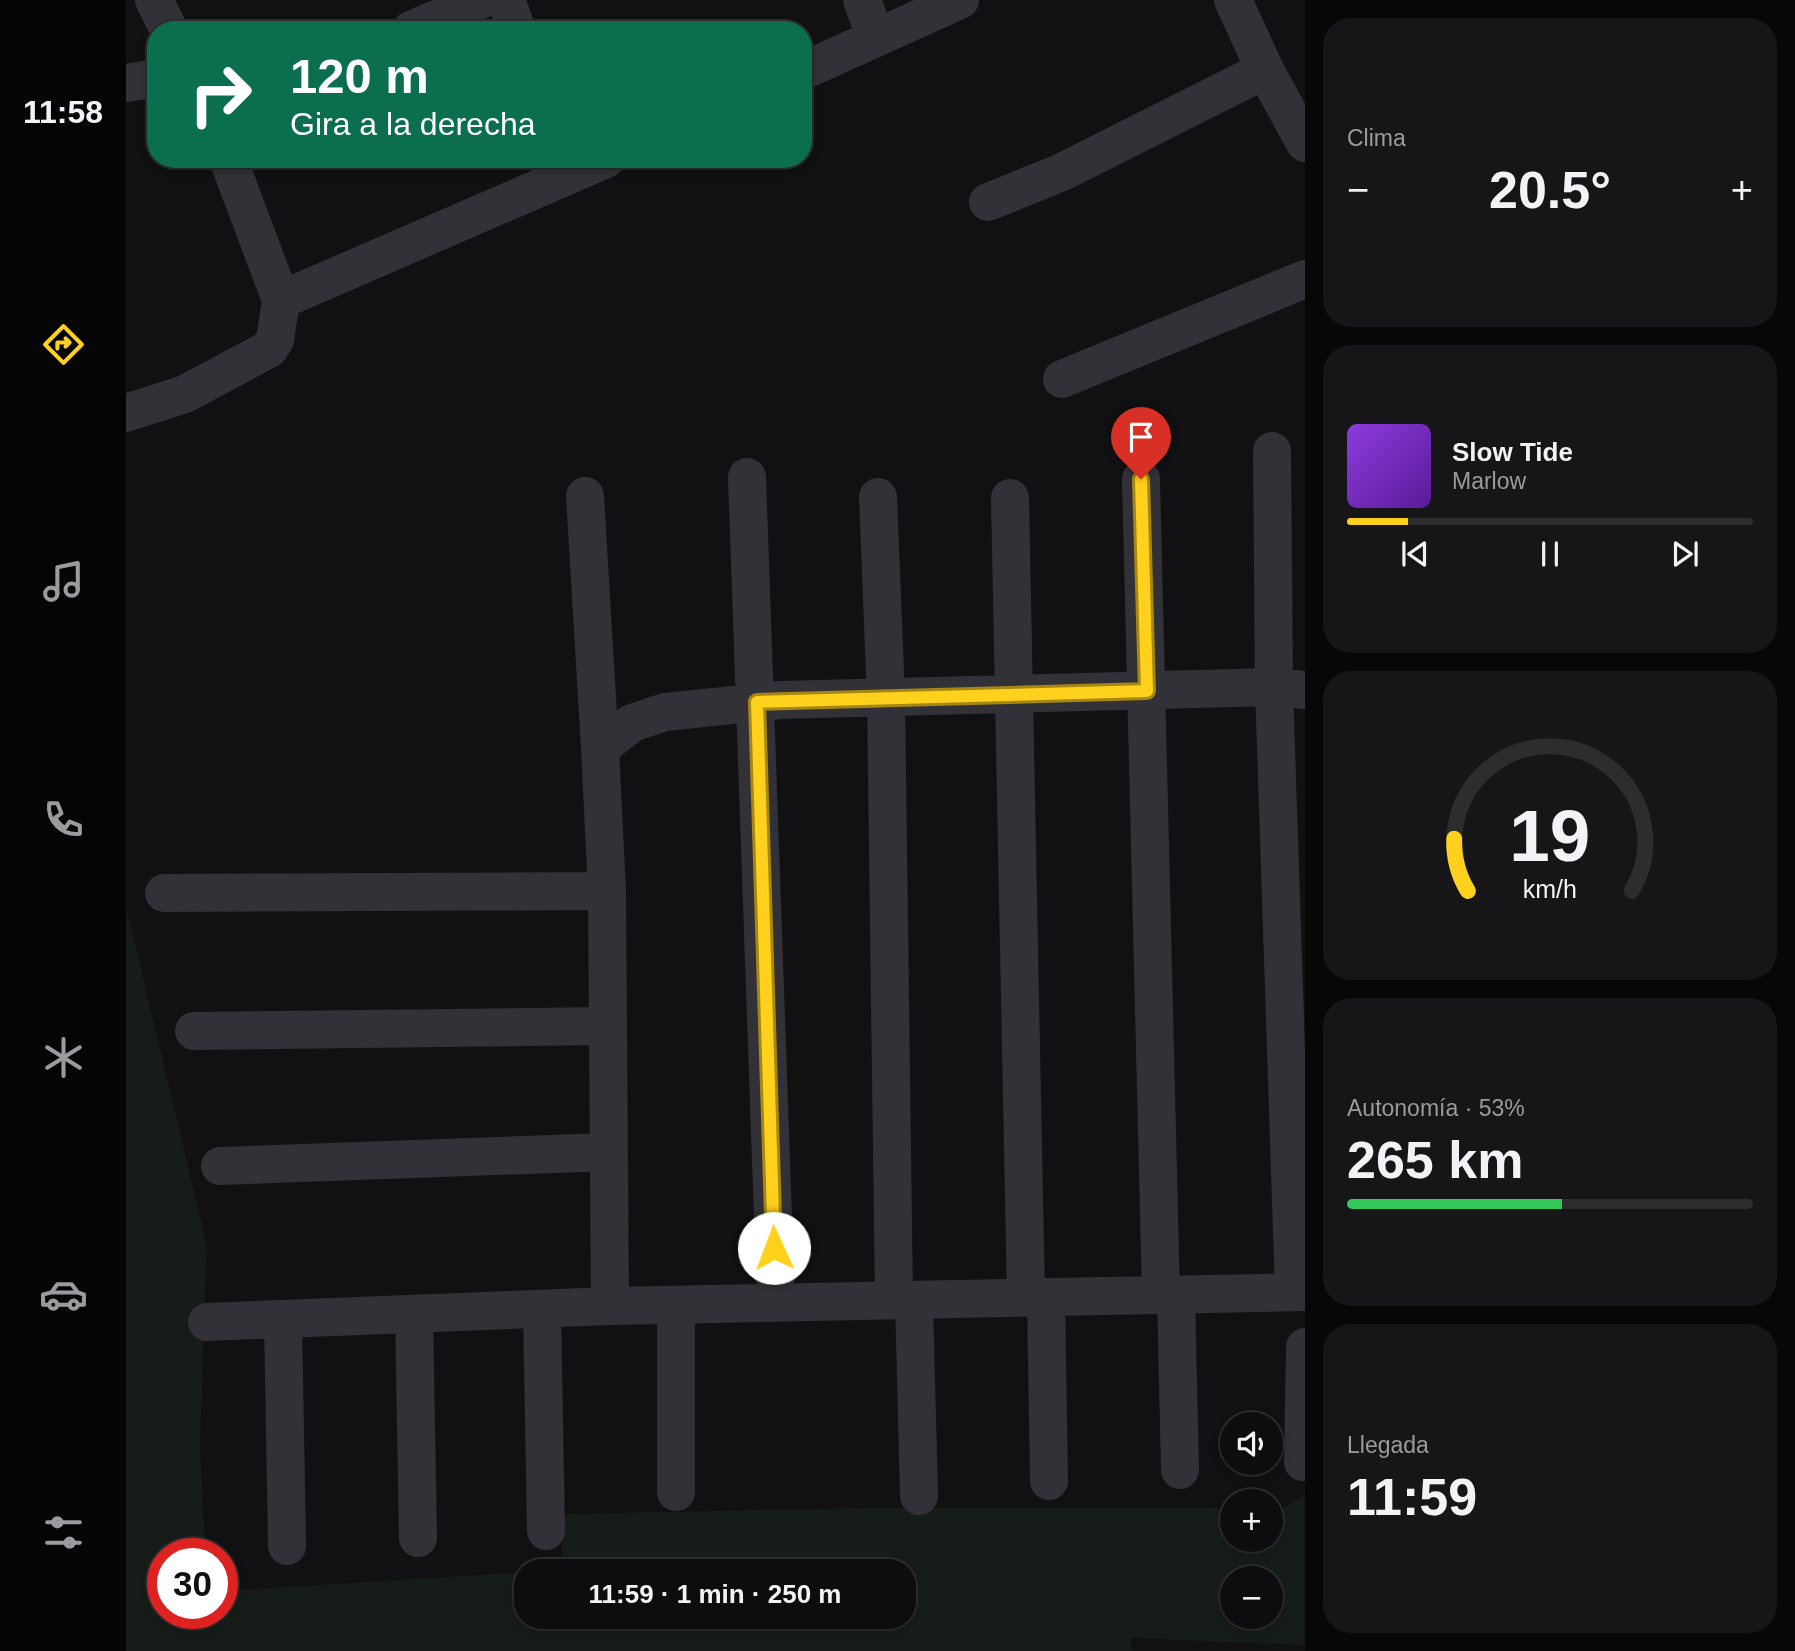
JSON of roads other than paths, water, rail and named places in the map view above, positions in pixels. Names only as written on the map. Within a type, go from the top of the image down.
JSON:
[{"type":"street","points":[[154,0],[164,21]]},
{"type":"street","points":[[432,21],[480,0]]},
{"type":"street","points":[[506,0],[514,21]]},
{"type":"street","points":[[862,0],[876,38]]},
{"type":"street","points":[[812,67],[960,0]]},
{"type":"street","points":[[1233,0],[1265,70],[1305,143]]},
{"type":"street","points":[[988,202],[1060,173],[1265,70]]},
{"type":"street","points":[[126,83],[147,80]]},
{"type":"street","points":[[126,413],[185,394],[269,349],[275,340],[281,300],[231,168]]},
{"type":"street","points":[[281,300],[565,168]]},
{"type":"street","points":[[1062,379],[1305,279]]},
{"type":"street","points":[[207,1322],[610,1306],[1299,1292],[1289,689],[1272,451]]},
{"type":"street","points":[[747,477],[776,1303]]},
{"type":"street","points":[[1141,479],[1168,1295],[1180,1470]]},
{"type":"street","points":[[585,496],[607,891],[610,1306]]},
{"type":"street","points":[[878,497],[904,1300],[919,1496]]},
{"type":"street","points":[[1010,498],[1036,1297],[1049,1481]]},
{"type":"street","points":[[600,748],[632,723],[665,712],[757,702],[1289,689]]},
{"type":"street","points":[[164,893],[607,891]]},
{"type":"street","points":[[194,1031],[608,1026]]},
{"type":"street","points":[[220,1166],[609,1152]]},
{"type":"street","points":[[676,1305],[676,1492]]},
{"type":"street","points":[[542,1309],[546,1531]]},
{"type":"street","points":[[414,1314],[418,1538]]},
{"type":"street","points":[[283,1319],[287,1546]]},
{"type":"street","points":[[1303,1461],[1305,1347]]}]
